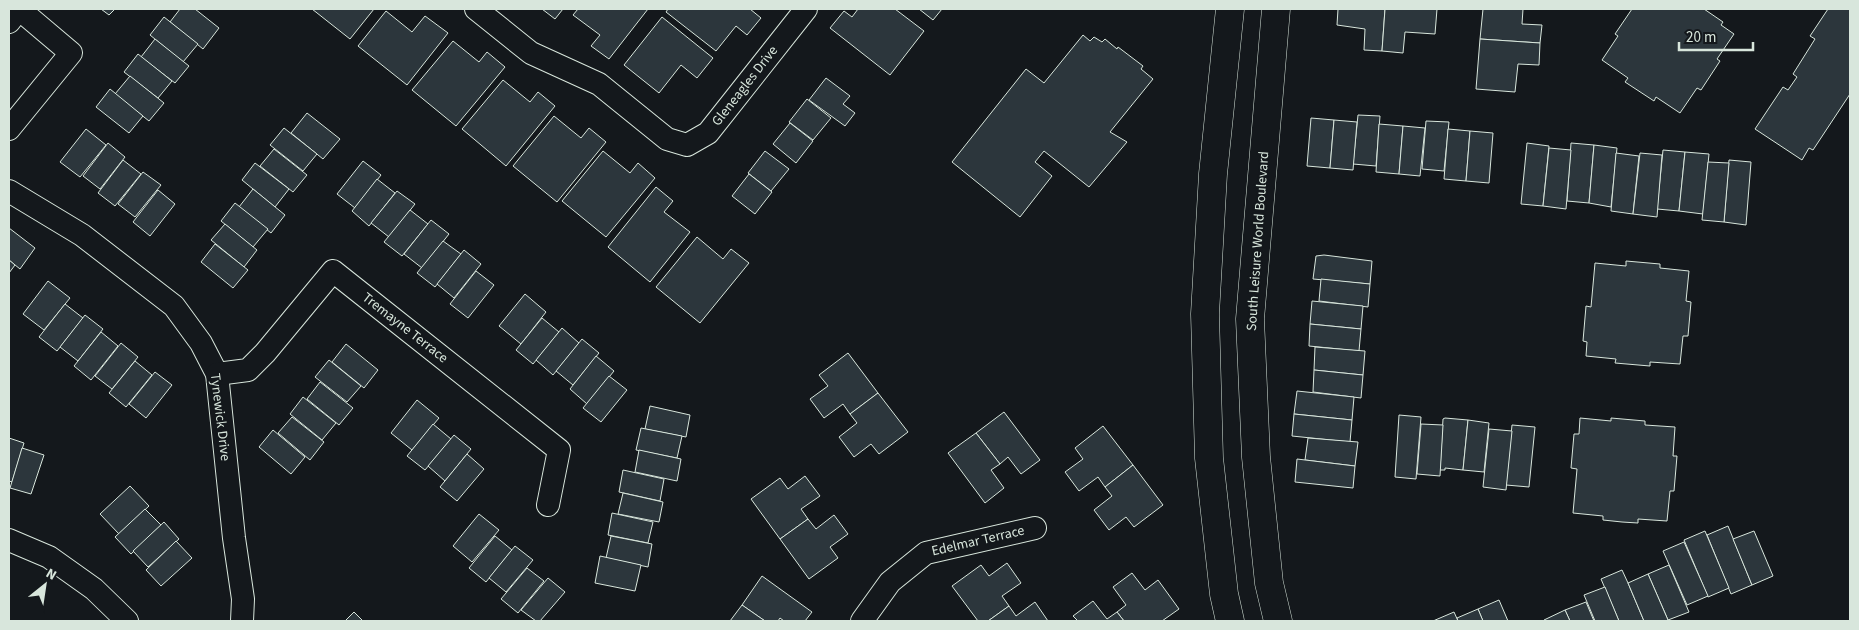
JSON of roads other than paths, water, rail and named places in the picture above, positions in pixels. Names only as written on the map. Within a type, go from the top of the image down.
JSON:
[{"type":"street","points":[[9,22],[19,9],[71,53],[9,129]]},
{"type":"street","name":"Gleneagles Drive","points":[[476,9],[531,54],[599,84],[667,140],[687,145],[708,133],[806,9]]},
{"type":"street","points":[[1230,9],[1213,174],[1205,314],[1209,458],[1224,594],[1230,621]]},
{"type":"street","name":"South Leisure World Boulevard","points":[[1276,9],[1250,319],[1256,457],[1269,583],[1278,621]]},
{"type":"street","name":"Tynewick Drive","points":[[9,191],[82,235],[174,306],[201,342],[217,374],[234,538],[243,599],[242,621]]},
{"type":"street","name":"Tremayne Terrace","points":[[217,374],[248,370],[265,353],[333,271],[559,450],[548,505]]},
{"type":"street","name":"Edelmar Terrace","points":[[862,621],[890,582],[926,553],[1035,528]]},
{"type":"street","points":[[9,540],[49,557],[94,589],[127,621]]}]
